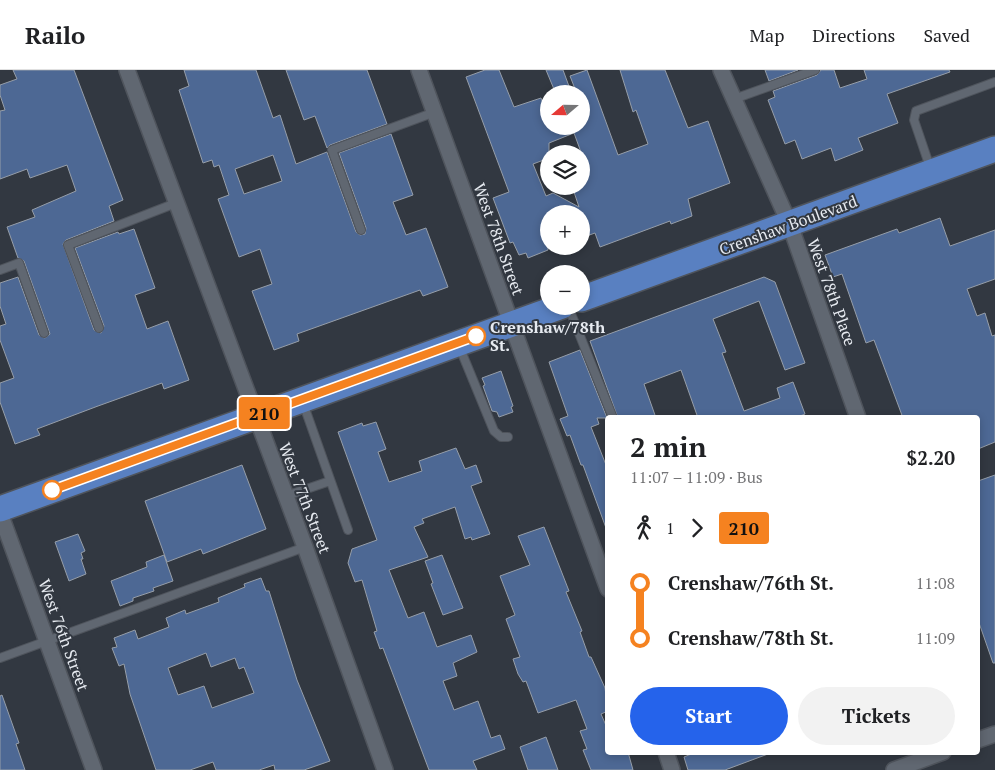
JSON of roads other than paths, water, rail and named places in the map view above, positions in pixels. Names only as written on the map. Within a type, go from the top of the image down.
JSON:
[{"type":"main road","name":"Crenshaw Boulevard","points":[[590,296],[790,225],[995,149]]},
{"type":"main road","points":[[0,511],[301,399],[540,314]]},
{"type":"street","name":"West 77th Street","points":[[127,70],[305,547],[385,770]]},
{"type":"street","name":"West 78th Street","points":[[419,70],[605,581]]},
{"type":"street","name":"West 78th Place","points":[[721,70],[790,225],[857,415]]},
{"type":"street","name":"West 76th Street","points":[[0,511],[94,770]]},
{"type":"street","points":[[980,739],[995,734]]},
{"type":"street","points":[[667,755],[672,770]]},
{"type":"street","points":[[894,770],[935,755]]},
{"type":"lane","points":[[734,99],[815,70]]},
{"type":"lane","points":[[932,172],[914,120],[916,112],[995,82]]},
{"type":"lane","points":[[361,230],[332,150],[435,112]]},
{"type":"lane","points":[[99,328],[68,245],[176,203]]},
{"type":"lane","points":[[0,270],[19,263],[44,333]]},
{"type":"lane","points":[[572,315],[612,415]]},
{"type":"lane","points":[[458,343],[494,431],[501,437],[508,437]]},
{"type":"lane","points":[[301,399],[348,530]]},
{"type":"lane","points":[[286,496],[330,481]]},
{"type":"lane","points":[[0,658],[305,547]]},
{"type":"place","name":"Crenshaw/78th St.","points":[[476,336]]}]
